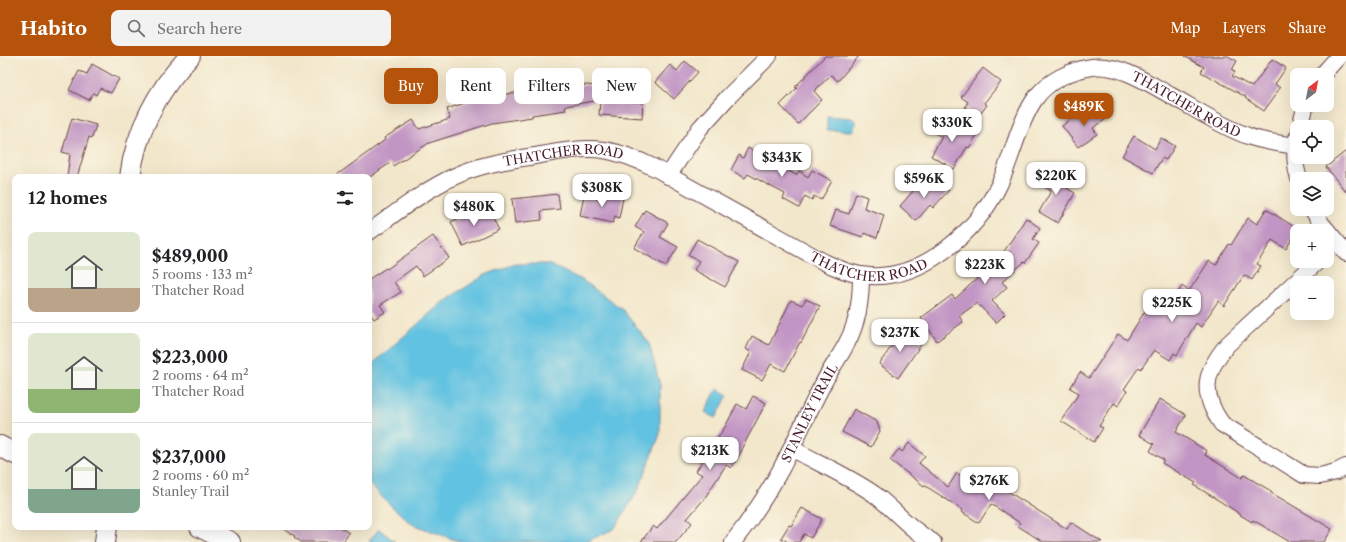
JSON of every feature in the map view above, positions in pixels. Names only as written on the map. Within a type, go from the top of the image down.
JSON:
[{"type":"street","points":[[131,174],[141,130],[159,96],[190,56]]},
{"type":"street","points":[[668,176],[700,128],[728,97],[769,56]]},
{"type":"street","points":[[1328,68],[1339,56]]},
{"type":"street","name":"THATCHER ROAD","points":[[372,230],[428,190],[453,177],[479,168],[506,160],[562,151],[604,150],[640,160],[824,262],[847,273],[872,276],[898,274],[921,265],[943,252],[964,233],[983,211],[999,186],[1025,118],[1036,98],[1052,82],[1072,72],[1093,66],[1115,68],[1137,76],[1248,137],[1290,141]]},
{"type":"street","points":[[1316,216],[1336,249]]},
{"type":"street","points":[[1310,268],[1228,344],[1217,357],[1209,372],[1209,400],[1214,412],[1222,424],[1304,475],[1320,476],[1336,472],[1346,467]]},
{"type":"street","name":"STANLEY TRAIL","points":[[733,542],[764,499],[824,381],[844,349],[854,329],[859,307],[861,275]]},
{"type":"street","points":[[0,446],[12,452]]},
{"type":"street","points":[[790,448],[844,476],[874,494],[922,536],[933,542]]},
{"type":"street","points":[[105,542],[107,530]]},
{"type":"street","points":[[206,530],[230,542]]},
{"type":"water","points":[[827,116],[853,118],[855,126],[852,131],[827,130]]},
{"type":"water","points":[[515,264],[548,264],[582,280],[622,309],[649,343],[660,385],[660,434],[639,489],[614,529],[585,542],[458,541],[412,524],[372,487],[372,364],[444,301],[485,275]]},
{"type":"water","points":[[717,389],[728,395],[716,418],[705,412]]},
{"type":"water","points":[[379,529],[395,542],[370,542],[369,541]]},
{"type":"building","points":[[825,56],[859,56],[838,81],[831,75],[814,91],[822,100],[798,124],[780,105]]},
{"type":"building","points":[[1184,56],[1228,56],[1237,61],[1232,70],[1235,72],[1232,76],[1252,87],[1272,59],[1286,68],[1275,84],[1280,88],[1264,111],[1245,98],[1246,97],[1201,72],[1204,67]]},
{"type":"building","points":[[685,61],[698,72],[674,99],[655,82],[670,65],[677,71]]},
{"type":"building","points":[[92,64],[119,79],[111,93],[100,88],[96,95],[93,93],[89,100],[69,90],[79,71],[87,74]]},
{"type":"building","points":[[983,68],[1001,82],[984,103],[987,105],[978,117],[965,107],[968,102],[961,97]]},
{"type":"building","points":[[584,85],[592,85],[592,101],[584,103]]},
{"type":"building","points":[[514,93],[514,104],[577,104],[565,106],[566,110],[492,123],[429,143],[393,166],[390,163],[372,176],[372,174],[338,174],[385,140],[384,138],[413,120],[419,129],[450,119],[447,109],[462,104],[506,104],[506,94]]},
{"type":"building","points":[[600,104],[643,104],[642,118],[599,115]]},
{"type":"building","points":[[1096,107],[1105,120],[1093,128],[1097,134],[1078,147],[1062,126],[1078,114],[1080,118]]},
{"type":"building","points":[[72,118],[96,125],[92,138],[89,137],[78,174],[67,174],[70,154],[62,152]]},
{"type":"building","points":[[937,120],[959,133],[963,125],[978,133],[969,148],[967,147],[954,169],[931,156],[942,137],[931,131]]},
{"type":"building","points":[[1134,136],[1155,149],[1161,138],[1175,146],[1166,160],[1162,158],[1153,173],[1122,156]]},
{"type":"building","points":[[748,148],[796,175],[799,171],[808,177],[812,170],[832,181],[821,200],[814,196],[812,200],[805,196],[799,208],[783,199],[785,194],[748,174],[745,178],[731,170],[739,155],[743,158]]},
{"type":"building","points":[[1346,151],[1346,192],[1334,177],[1334,172],[1330,172],[1326,167],[1330,164],[1334,164],[1334,161]]},
{"type":"building","points":[[1050,168],[1065,177],[1060,184],[1075,193],[1058,223],[1039,212],[1051,191],[1041,185]]},
{"type":"building","points":[[937,180],[949,190],[933,208],[930,205],[916,221],[900,206],[922,181],[930,188]]},
{"type":"building","points":[[856,193],[867,197],[864,208],[884,215],[877,238],[864,233],[863,237],[830,226],[836,210],[849,214]]},
{"type":"building","points":[[558,194],[560,209],[541,211],[542,220],[515,223],[512,199]]},
{"type":"building","points":[[605,194],[623,198],[619,218],[615,216],[613,223],[580,216],[584,195],[604,200]]},
{"type":"building","points":[[1266,209],[1290,224],[1290,242],[1286,249],[1272,240],[1257,264],[1261,266],[1252,280],[1244,275],[1224,306],[1218,301],[1201,327],[1196,323],[1177,355],[1174,353],[1170,360],[1154,350],[1141,369],[1139,367],[1124,389],[1127,391],[1118,406],[1114,403],[1099,426],[1103,428],[1094,442],[1061,421],[1079,393],[1070,388],[1080,372],[1089,378],[1118,334],[1127,340],[1148,306],[1154,310],[1163,295],[1173,301],[1182,286],[1189,291],[1209,261],[1216,265],[1248,218],[1257,224]]},
{"type":"building","points":[[489,210],[499,229],[463,246],[451,222],[468,214],[470,219]]},
{"type":"building","points":[[645,210],[668,223],[660,237],[678,247],[666,266],[634,248],[644,232],[635,227]]},
{"type":"building","points":[[1026,218],[1040,228],[1033,239],[1039,243],[1025,263],[1024,262],[1002,282],[1007,287],[992,301],[1005,314],[996,323],[977,303],[959,316],[963,322],[937,341],[921,318],[952,295],[955,299],[981,275],[978,272],[993,258],[997,262]]},
{"type":"building","points":[[433,236],[449,258],[423,276],[416,266],[394,282],[401,292],[380,305],[385,312],[374,319],[372,316],[372,277],[386,268],[387,269]]},
{"type":"building","points":[[697,239],[739,262],[725,287],[694,270],[699,261],[688,255]]},
{"type":"building","points":[[806,299],[820,306],[785,371],[771,364],[762,380],[742,370],[751,352],[746,349],[752,336],[769,345],[791,300],[802,305]]},
{"type":"building","points":[[900,328],[922,343],[898,378],[879,364],[892,346],[889,344]]},
{"type":"building","points":[[753,396],[766,403],[741,450],[742,451],[731,468],[726,465],[704,499],[687,519],[692,523],[676,542],[641,542],[653,526],[657,529],[702,475],[696,471],[725,427],[737,404],[746,409]]},
{"type":"building","points":[[1160,399],[1186,415],[1176,432],[1207,451],[1205,455],[1242,478],[1244,475],[1332,529],[1324,542],[1290,542],[1253,520],[1252,522],[1237,513],[1194,485],[1196,483],[1162,463],[1164,460],[1150,451],[1154,444],[1139,435]]},
{"type":"building","points":[[854,409],[877,422],[880,431],[871,447],[842,432]]},
{"type":"building","points":[[909,443],[925,456],[919,463],[948,487],[957,473],[974,484],[982,472],[994,480],[993,482],[1067,529],[1071,522],[1102,542],[1043,542],[1018,526],[1020,523],[991,504],[979,523],[962,512],[963,510],[924,486],[890,460],[899,449],[902,452]]},
{"type":"building","points":[[802,508],[822,519],[811,538],[804,534],[799,542],[788,542],[781,538],[789,525],[791,526]]},
{"type":"building","points":[[286,530],[344,530],[349,533],[343,542],[301,542],[294,537],[295,536]]}]
